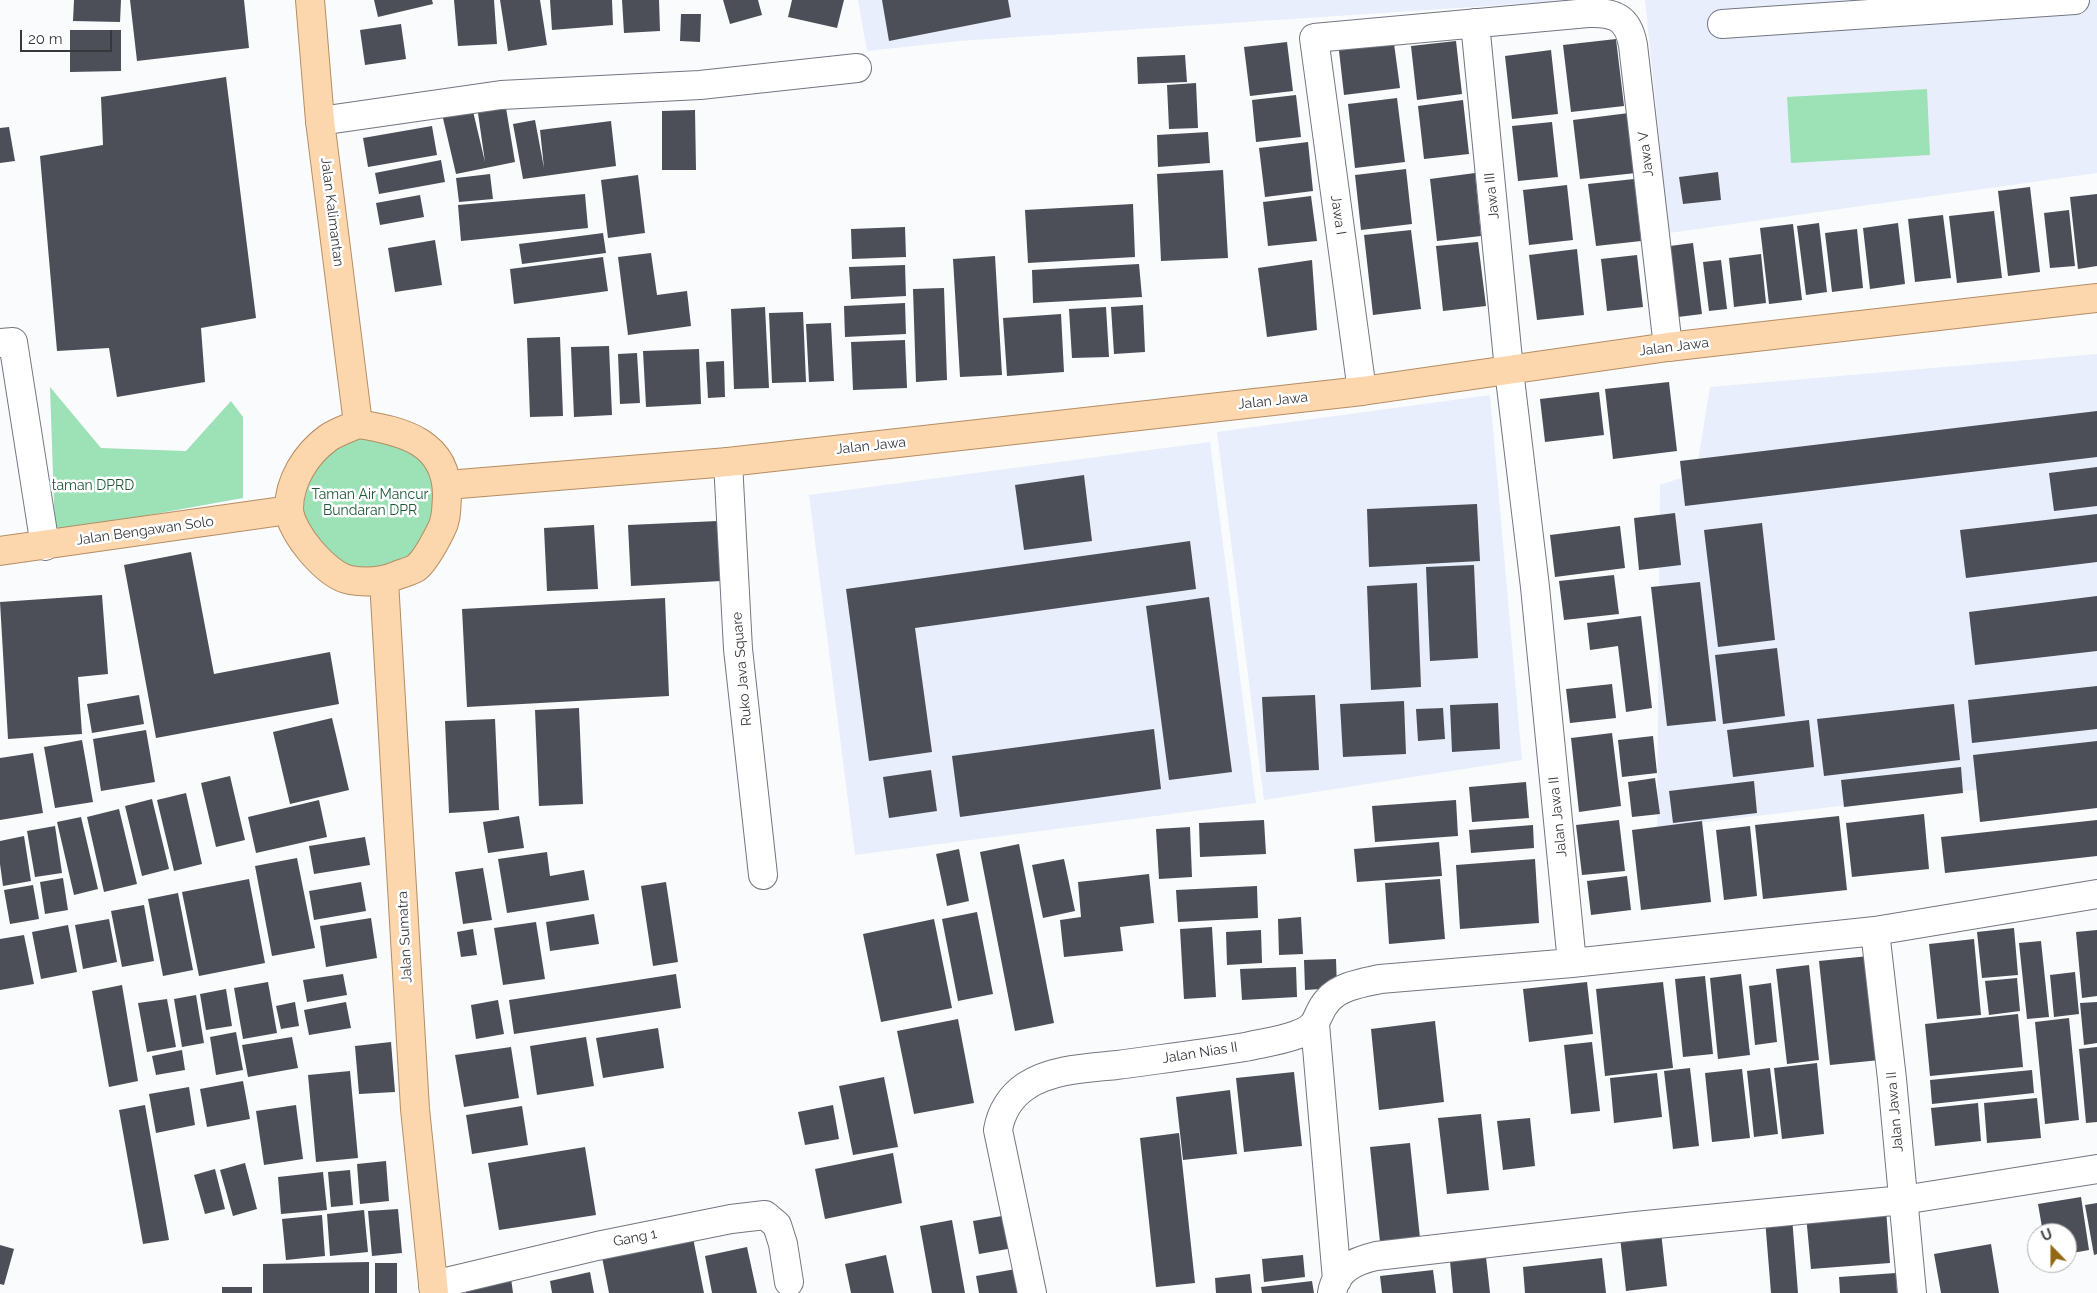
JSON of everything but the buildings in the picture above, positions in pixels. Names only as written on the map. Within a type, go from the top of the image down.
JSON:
[{"type":"main road","name":"Jalan Kalimantan","points":[[310,0],[320,121],[358,424]]},
{"type":"main road","name":"Jalan Jawa","points":[[447,485],[728,462],[1362,392],[1668,347],[2097,298]]},
{"type":"main road","points":[[358,424],[391,429],[416,439],[441,465],[447,485],[446,521],[435,542],[416,568],[384,581],[349,580],[322,564],[294,530],[289,510],[291,488],[310,454],[329,437],[358,424]]},
{"type":"main road","name":"Jalan Bengawan Solo","points":[[0,551],[289,510]]},
{"type":"main road","name":"Jalan Sumatra","points":[[384,581],[416,1109],[433,1289]]},
{"type":"street","points":[[1722,24],[2075,0]]},
{"type":"street","name":"Jawa V","points":[[1475,23],[1600,12],[1616,16],[1627,26],[1632,37],[1668,347]]},
{"type":"street","name":"Jawa I","points":[[1362,392],[1314,38],[1475,23]]},
{"type":"street","name":"Jawa III","points":[[1475,23],[1509,370]]},
{"type":"street","points":[[320,121],[501,95],[700,85],[857,68]]},
{"type":"street","points":[[6,343],[45,546]]},
{"type":"street","name":"Jalan Jawa II","points":[[1509,370],[1535,587],[1572,963]]},
{"type":"street","name":"Ruko Java Square","points":[[728,462],[738,649],[763,875]]},
{"type":"street","points":[[1334,1287],[1314,1024],[1328,999],[1336,993],[1359,984],[1406,976],[1572,963],[1875,931],[2097,894]]},
{"type":"street","name":"Jalan Jawa II","points":[[1875,931],[1892,1079],[1912,1293]]},
{"type":"street","name":"Jalan Nias II","points":[[1032,1293],[998,1130],[1003,1112],[1016,1094],[1036,1081],[1071,1070],[1248,1046],[1298,1034],[1314,1024]]},
{"type":"street","points":[[1334,1287],[1350,1265],[1376,1256],[1627,1227],[1903,1200],[2097,1169]]},
{"type":"street","name":"Gang 1","points":[[433,1289],[597,1246],[731,1219],[765,1215],[777,1224],[783,1244],[789,1282]]},
{"type":"shaded area","points":[[858,0],[1579,0],[959,41],[867,51]]},
{"type":"shaded area","points":[[1645,0],[2097,0],[2097,173],[1669,233]]},
{"type":"shaded area","points":[[2097,354],[2097,775],[1657,828],[1660,485],[1696,473],[1710,387]]},
{"type":"shaded area","points":[[1490,395],[1522,760],[1264,800],[1217,432]]},
{"type":"shaded area","points":[[1210,442],[1256,803],[855,855],[809,495]]},
{"type":"green space","points":[[1927,89],[1930,155],[1791,163],[1787,97]]},
{"type":"green space","name":"taman DPRD","points":[[50,387],[101,448],[186,451],[231,401],[243,417],[243,498],[55,532]]},
{"type":"green space","name":"Taman Air Mancur Bundaran DPR","points":[[358,424],[429,451],[446,521],[384,581],[322,564],[291,488]]}]
